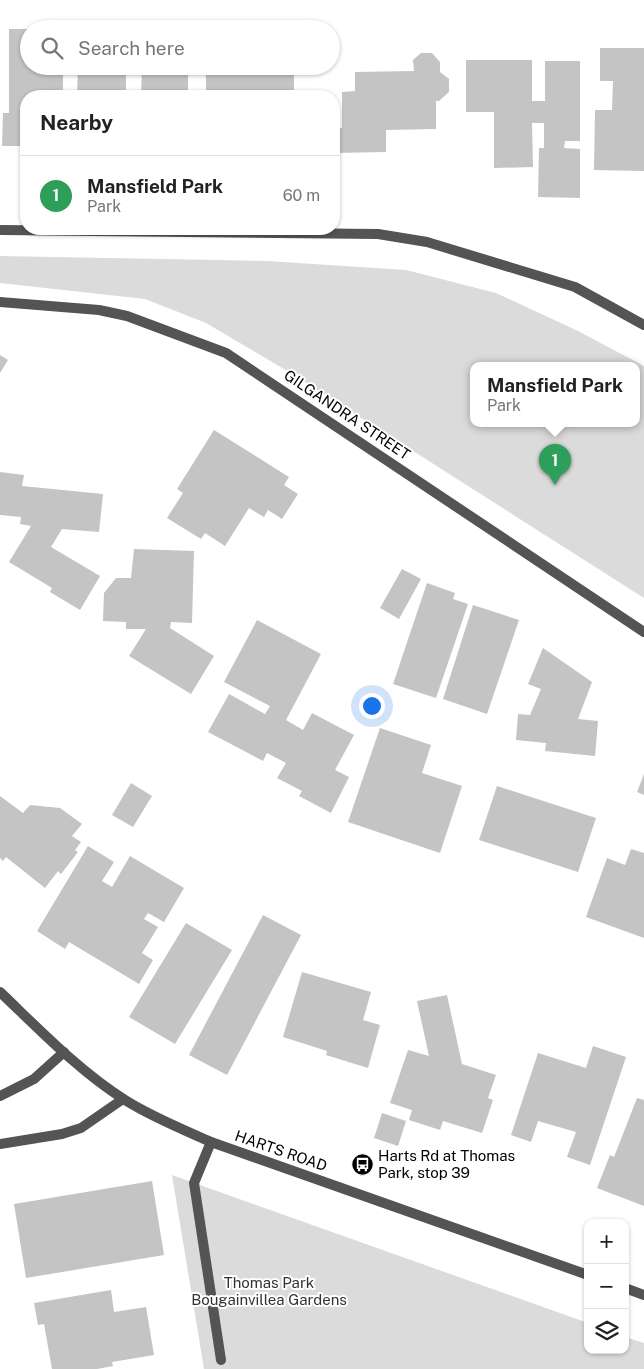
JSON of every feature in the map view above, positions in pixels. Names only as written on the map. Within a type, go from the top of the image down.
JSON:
[{"type":"street","points":[[0,230],[20,230]]},
{"type":"street","points":[[340,234],[378,234],[427,242],[575,288],[644,325]]},
{"type":"street","name":"GILGANDRA STREET","points":[[0,302],[99,310],[127,316],[226,354],[256,372],[644,632]]},
{"type":"street","name":"HARTS ROAD","points":[[0,992],[64,1052],[123,1099],[212,1142],[584,1274]]},
{"type":"street","points":[[0,1096],[34,1079],[64,1052]]},
{"type":"street","points":[[0,1144],[62,1134],[81,1128],[123,1099]]},
{"type":"street","points":[[212,1142],[194,1184],[221,1360]]},
{"type":"street","points":[[629,1289],[644,1295]]},
{"type":"green space","points":[[0,256],[267,261],[406,270],[496,293],[578,331],[636,362],[470,362],[470,427],[640,427],[640,364],[644,366],[644,598],[289,372],[206,323],[145,299],[0,283]]},
{"type":"green space","name":"Thomas Park Bougainvillea Gardens","points":[[172,1175],[584,1322],[584,1354],[629,1354],[629,1338],[644,1343],[644,1369],[204,1369]]},
{"type":"building","points":[[9,29],[20,29],[20,75],[63,75],[63,90],[20,90],[20,146],[2,146],[3,113],[9,113]]},
{"type":"building","points":[[600,48],[644,48],[644,171],[594,170],[595,110],[612,110],[613,81],[600,81]]},
{"type":"building","points":[[421,53],[432,53],[440,62],[440,72],[449,79],[449,92],[439,101],[436,101],[436,129],[386,130],[386,152],[340,153],[342,92],[355,91],[355,72],[414,71],[413,60]]},
{"type":"building","points":[[466,60],[532,60],[532,101],[545,101],[545,61],[580,61],[580,141],[565,141],[564,148],[580,149],[580,198],[538,197],[539,148],[544,148],[544,123],[532,123],[533,167],[494,168],[494,112],[466,112]]},
{"type":"building","points":[[78,75],[126,75],[126,90],[77,90]]},
{"type":"building","points":[[142,75],[188,75],[188,90],[141,90]]},
{"type":"building","points":[[206,75],[294,75],[294,90],[206,90]]},
{"type":"building","points":[[0,355],[8,360],[0,373]]},
{"type":"building","points":[[214,430],[289,477],[284,485],[298,494],[282,519],[268,510],[264,517],[249,508],[225,546],[205,533],[201,539],[167,518],[183,493],[177,489]]},
{"type":"building","points":[[0,472],[24,475],[22,486],[103,494],[99,532],[62,529],[51,547],[100,576],[80,610],[50,592],[52,588],[9,562],[31,526],[20,524],[21,517],[0,515]]},
{"type":"building","points":[[134,549],[194,551],[192,623],[171,622],[170,628],[214,656],[191,694],[129,656],[146,629],[126,629],[126,622],[103,621],[104,593],[116,578],[131,578]]},
{"type":"building","points":[[402,569],[421,579],[399,619],[380,608]]},
{"type":"building","points":[[427,583],[455,593],[453,599],[468,604],[436,698],[393,684]]},
{"type":"building","points":[[473,605],[519,620],[487,714],[443,699]]},
{"type":"building","points":[[257,620],[321,654],[286,720],[303,730],[312,713],[354,735],[335,770],[349,777],[331,813],[299,796],[302,791],[277,778],[286,763],[267,753],[263,761],[208,732],[229,694],[265,714],[270,706],[224,682]]},
{"type":"building","points":[[543,648],[592,682],[578,719],[598,721],[595,756],[545,751],[546,743],[516,740],[518,714],[530,715],[541,689],[528,684]]},
{"type":"building","points":[[380,728],[431,745],[422,773],[462,786],[440,853],[348,822]]},
{"type":"building","points":[[644,774],[644,795],[637,792]]},
{"type":"building","points":[[131,783],[152,796],[133,827],[112,815]]},
{"type":"building","points":[[497,786],[596,818],[578,872],[479,840]]},
{"type":"building","points":[[0,796],[23,813],[30,805],[60,808],[82,824],[72,836],[81,842],[75,850],[78,852],[61,874],[58,871],[45,888],[6,857],[3,861],[0,858]]},
{"type":"building","points":[[88,846],[114,862],[102,881],[112,887],[130,856],[184,888],[164,922],[148,913],[144,919],[158,927],[142,953],[153,960],[139,984],[69,942],[65,949],[37,931]]},
{"type":"building","points":[[631,849],[644,853],[644,938],[586,917],[607,858],[625,865]]},
{"type":"building","points":[[263,915],[301,935],[227,1075],[189,1055]]},
{"type":"building","points":[[186,923],[232,950],[175,1044],[129,1017]]},
{"type":"building","points":[[302,972],[371,992],[363,1020],[380,1025],[368,1068],[326,1055],[327,1051],[283,1037]]},
{"type":"building","points":[[447,995],[462,1064],[496,1075],[488,1098],[493,1100],[482,1133],[443,1121],[440,1130],[409,1120],[412,1110],[390,1103],[408,1050],[429,1056],[417,1001]]},
{"type":"building","points":[[593,1046],[626,1057],[590,1165],[567,1157],[576,1132],[538,1121],[531,1142],[511,1135],[538,1053],[586,1068]]},
{"type":"building","points":[[637,1098],[644,1100],[644,1206],[597,1188],[610,1155],[614,1157]]},
{"type":"building","points":[[382,1113],[406,1121],[398,1146],[374,1138]]},
{"type":"building","points":[[152,1181],[164,1255],[26,1278],[14,1204]]},
{"type":"building","points":[[111,1290],[114,1312],[146,1307],[154,1355],[112,1362],[113,1366],[97,1369],[52,1369],[44,1324],[38,1325],[34,1303]]},
{"type":"place","name":"Mansfield Park","points":[[555,485]]},
{"type":"place","name":"Harts Rd at Thomas Park, stop 39","points":[[362,1165]]}]
